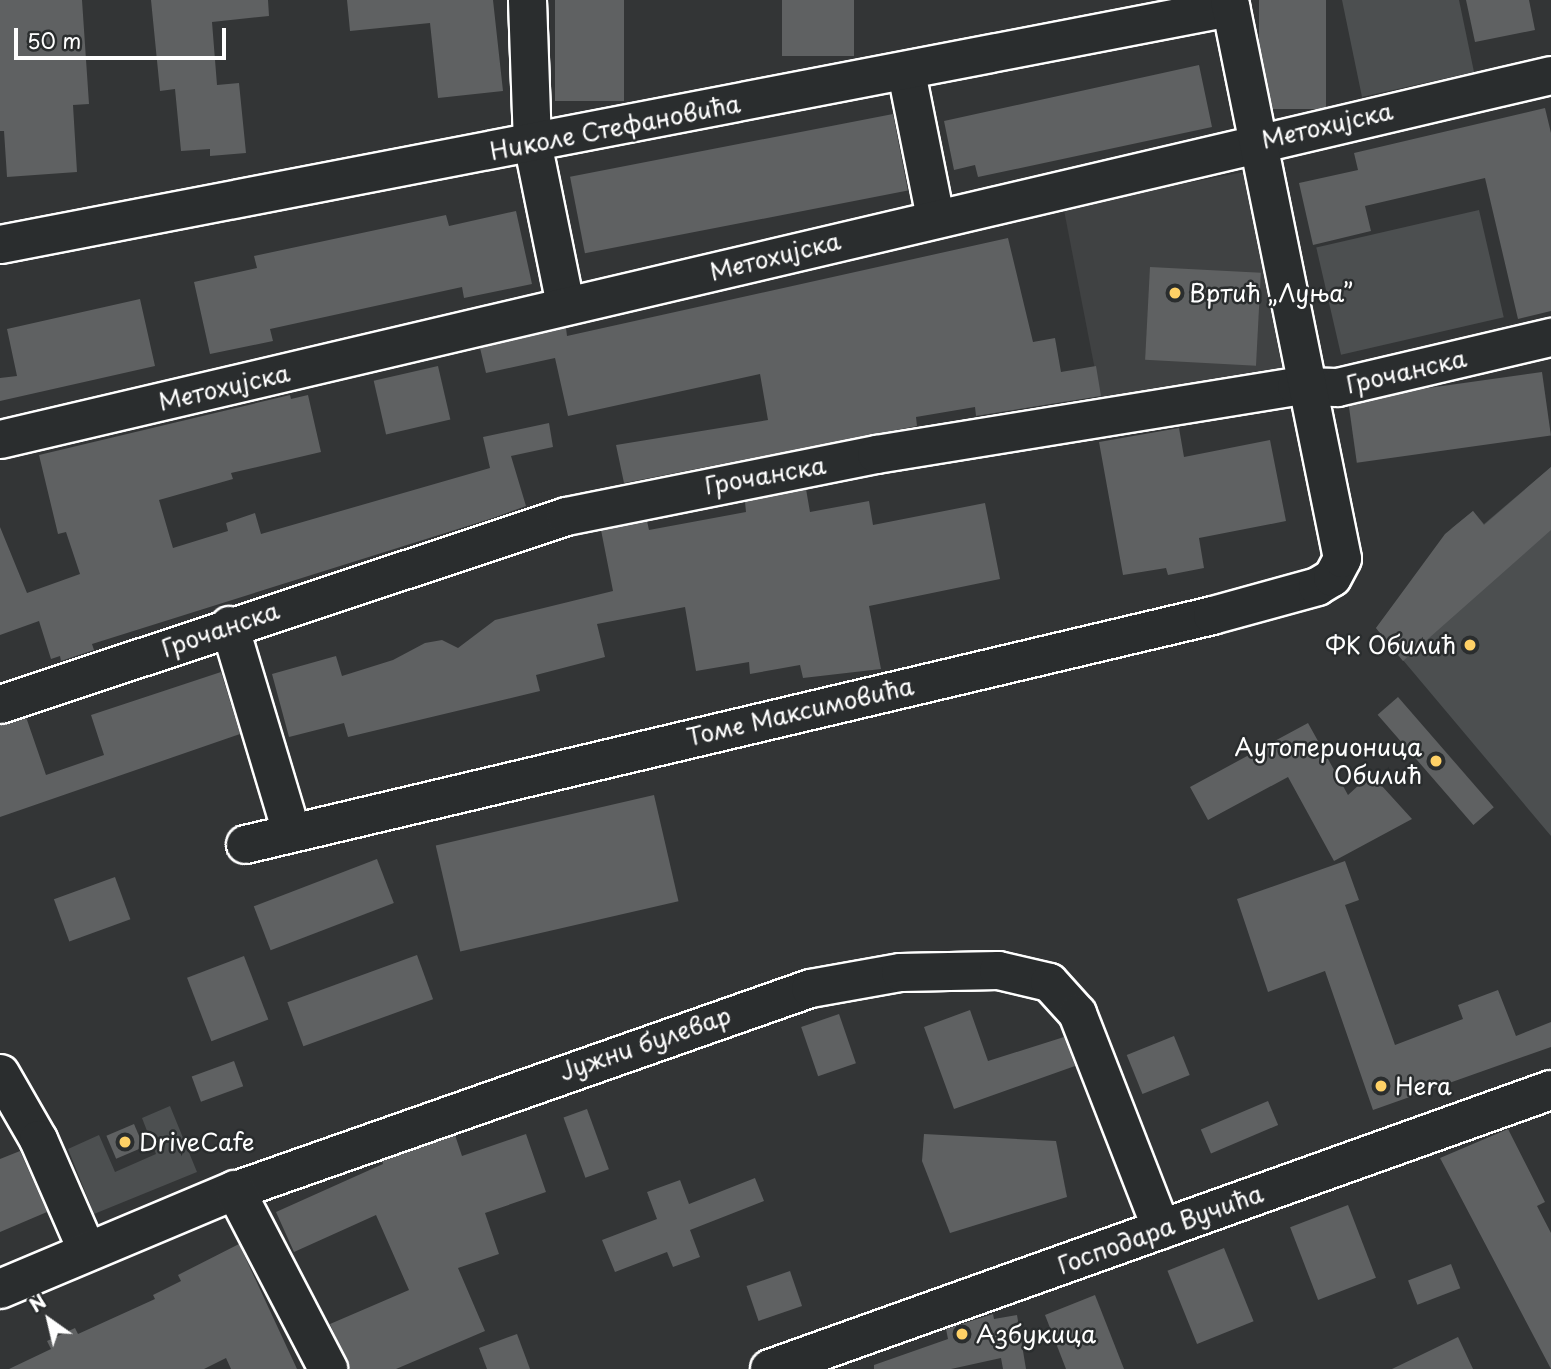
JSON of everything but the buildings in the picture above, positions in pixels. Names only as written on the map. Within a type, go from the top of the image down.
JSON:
[{"type":"main road","name":"Господара Вучића","points":[[770,1369],[1551,1090]]},
{"type":"main road","name":"Јужни булевар","points":[[0,1289],[235,1190]]},
{"type":"main road","points":[[235,1190],[328,1369]]},
{"type":"street","points":[[527,0],[532,142],[566,301]]},
{"type":"street","points":[[1230,4],[1255,141],[1308,386]]},
{"type":"street","name":"Николе Стефановића","points":[[0,244],[906,72],[1230,4]]},
{"type":"street","points":[[906,72],[935,217]]},
{"type":"street","name":"Метохијска","points":[[0,439],[566,301],[1551,75]]},
{"type":"street","name":"Грочанска","points":[[0,704],[519,528],[635,500],[876,454],[1308,386],[1337,387],[1551,337]]},
{"type":"street","name":"Томе Максимовића","points":[[245,844],[1212,615],[1317,586],[1336,573],[1342,558],[1308,386]]},
{"type":"street","points":[[229,625],[291,832]]},
{"type":"street","name":"Јужни булевар","points":[[235,1190],[810,988],[900,972],[998,970],[1049,982],[1077,1013],[1161,1229]]},
{"type":"street","points":[[0,1073],[13,1126],[87,1251]]},
{"type":"shaded area","points":[[1342,0],[1459,0],[1474,72],[1362,97]]},
{"type":"shaded area","name":"Вртић „Луња”","points":[[1244,172],[1283,370],[1102,405],[1063,207]]},
{"type":"shaded area","points":[[1479,210],[1504,317],[1341,355],[1316,248]]},
{"type":"shaded area","name":"ФК Обилић","points":[[1551,467],[1551,836],[1376,628],[1452,528],[1473,511],[1484,524]]},
{"type":"shaded area","points":[[170,1106],[197,1172],[94,1214],[68,1149],[99,1135],[115,1172],[156,1154],[142,1118]]},
{"type":"place","name":"Вртић „Луња”","points":[[1175,293]]},
{"type":"place","name":"ФК Обилић","points":[[1470,645]]},
{"type":"place","name":"Аутоперионица Обилић","points":[[1436,761]]},
{"type":"place","name":"Hera","points":[[1381,1086]]},
{"type":"place","name":"DriveCafe","points":[[125,1142]]},
{"type":"place","name":"Азбукица","points":[[962,1334]]}]
